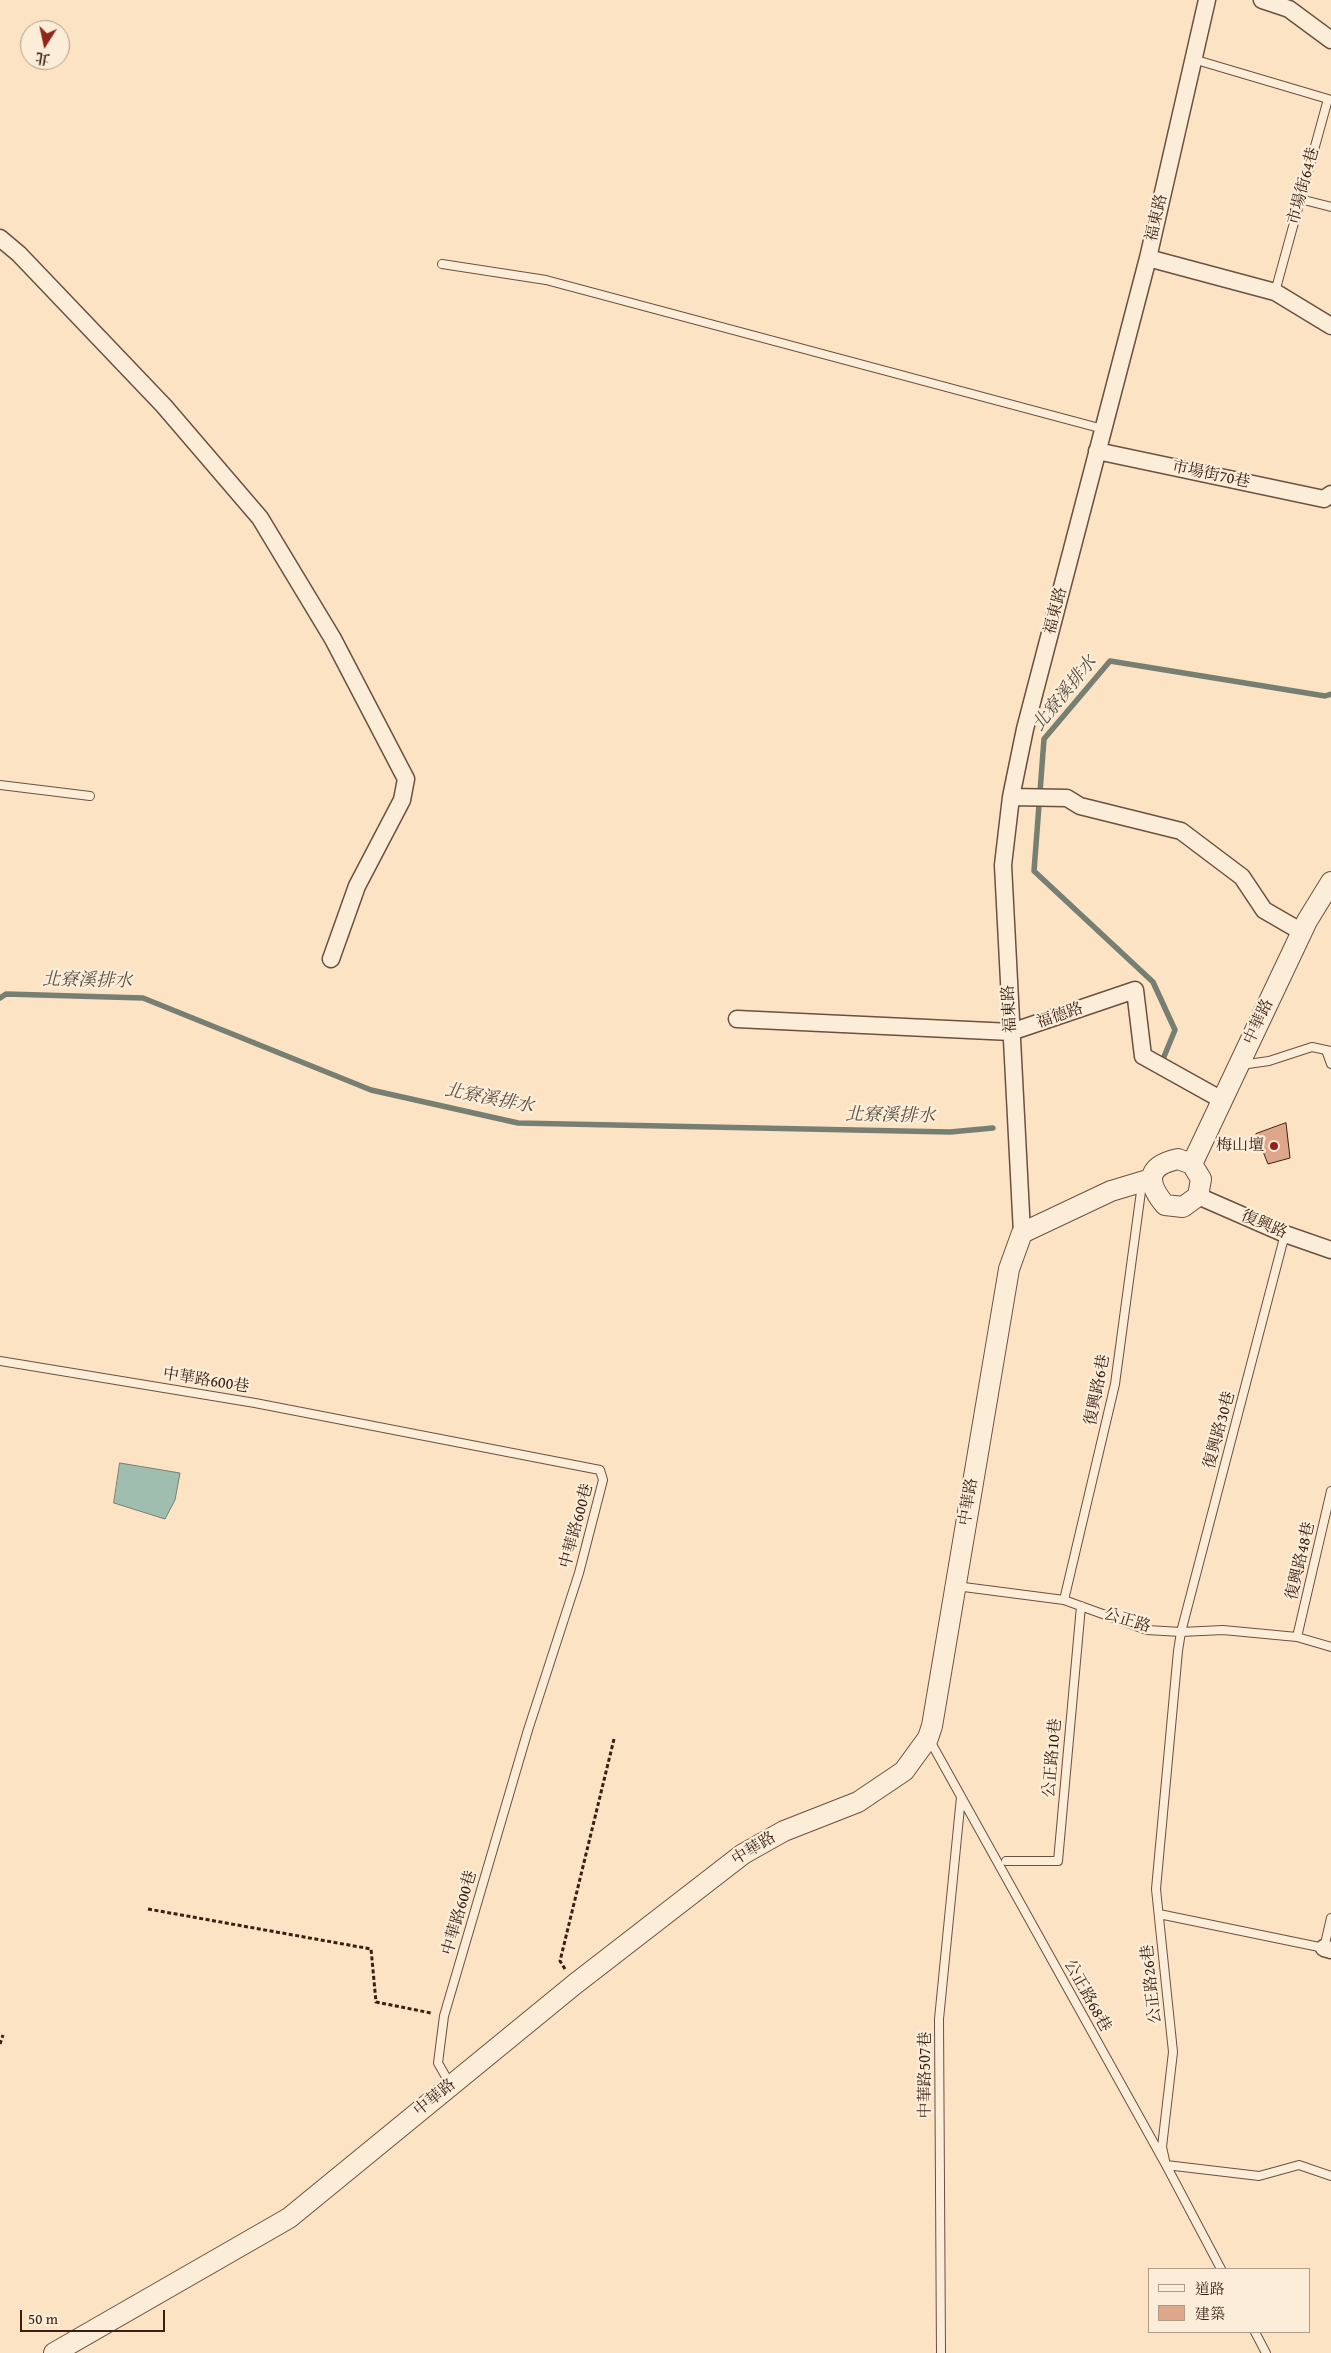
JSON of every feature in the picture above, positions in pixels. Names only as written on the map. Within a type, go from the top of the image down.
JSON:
[{"type":"street","name":"福東路","points":[[1022,1233],[1003,865],[1011,796],[1025,729],[1148,258],[1207,0]]},
{"type":"street","points":[[1262,0],[1290,9],[1331,40]]},
{"type":"street","points":[[0,238],[19,254],[164,406],[260,518],[333,639],[406,779],[402,800],[357,886],[331,959]]},
{"type":"street","points":[[1148,258],[1275,292],[1331,326]]},
{"type":"street","name":"市場街70巷","points":[[1098,451],[1327,497]]},
{"type":"street","points":[[1011,796],[1067,798],[1080,806],[1181,831],[1242,877],[1264,910],[1302,932]]},
{"type":"street","name":"中華路","points":[[1192,1164],[1302,932],[1331,882]]},
{"type":"street","name":"福德路","points":[[737,1019],[1011,1032],[1135,990],[1143,1056],[1222,1100]]},
{"type":"street","points":[[1022,1233],[1111,1191],[1146,1181],[1164,1162],[1178,1159],[1192,1164],[1201,1179],[1198,1196],[1183,1207],[1165,1205],[1146,1181]]},
{"type":"street","name":"復興路","points":[[1198,1196],[1285,1234],[1331,1250]]},
{"type":"street","name":"中華路","points":[[54,2353],[289,2218],[574,1984],[743,1854],[784,1831],[858,1802],[904,1771],[928,1738],[932,1726],[1009,1269],[1022,1233]]},
{"type":"lane","name":"市場街64巷","points":[[1193,58],[1328,99],[1275,292]]},
{"type":"lane","points":[[1300,199],[1331,207]]},
{"type":"lane","points":[[442,264],[546,280],[1103,429]]},
{"type":"lane","points":[[0,785],[90,796]]},
{"type":"lane","points":[[1239,1065],[1269,1061],[1312,1047],[1328,1051],[1331,1064]]},
{"type":"lane","name":"復興路6巷","points":[[1064,1600],[1115,1384],[1146,1181]]},
{"type":"lane","name":"復興路30巷","points":[[1181,1632],[1285,1234]]},
{"type":"lane","name":"中華路600巷","points":[[0,1361],[255,1403],[600,1470],[603,1480],[579,1573],[528,1730],[444,2016],[438,2063],[451,2086]]},
{"type":"lane","name":"復興路48巷","points":[[1297,1637],[1331,1491]]},
{"type":"lane","name":"公正路","points":[[955,1586],[1064,1600],[1146,1630],[1181,1632],[1223,1630],[1297,1637],[1331,1647]]},
{"type":"lane","name":"公正路10巷","points":[[1006,1861],[1058,1861],[1080,1606]]},
{"type":"lane","name":"公正路26巷","points":[[1166,2165],[1162,2147],[1173,2052],[1156,1889],[1181,1632]]},
{"type":"lane","name":"公正路68巷","points":[[928,1738],[1166,2165],[1220,2268]]},
{"type":"lane","name":"中華路507巷","points":[[941,2353],[939,2019],[961,1797]]},
{"type":"lane","points":[[1159,1914],[1328,1949],[1331,1918]]},
{"type":"lane","points":[[1166,2165],[1259,2176],[1300,2164],[1331,2176]]},
{"type":"lane","points":[[1256,2333],[1266,2353]]},
{"type":"path","points":[[574,1984],[560,1961],[614,1739]]},
{"type":"path","points":[[148,1909],[371,1949],[376,2002],[444,2016]]},
{"type":"path","points":[[0,2044],[3,2035]]},
{"type":"shaded area","points":[[120,1463],[180,1473],[175,1500],[165,1519],[114,1503]]},
{"type":"building","name":"梅山壇","points":[[1286,1123],[1290,1158],[1268,1164],[1256,1134]]},
{"type":"waterway","name":"北寮溪排水","points":[[1163,1059],[1175,1030],[1153,982],[1034,871],[1044,739],[1110,661],[1325,696],[1331,694]]},
{"type":"waterway","name":"北寮溪排水","points":[[0,998],[6,994],[143,998],[371,1090],[518,1123],[950,1132],[993,1128]]},
{"type":"place","name":"梅山壇","points":[[1274,1146]]}]
